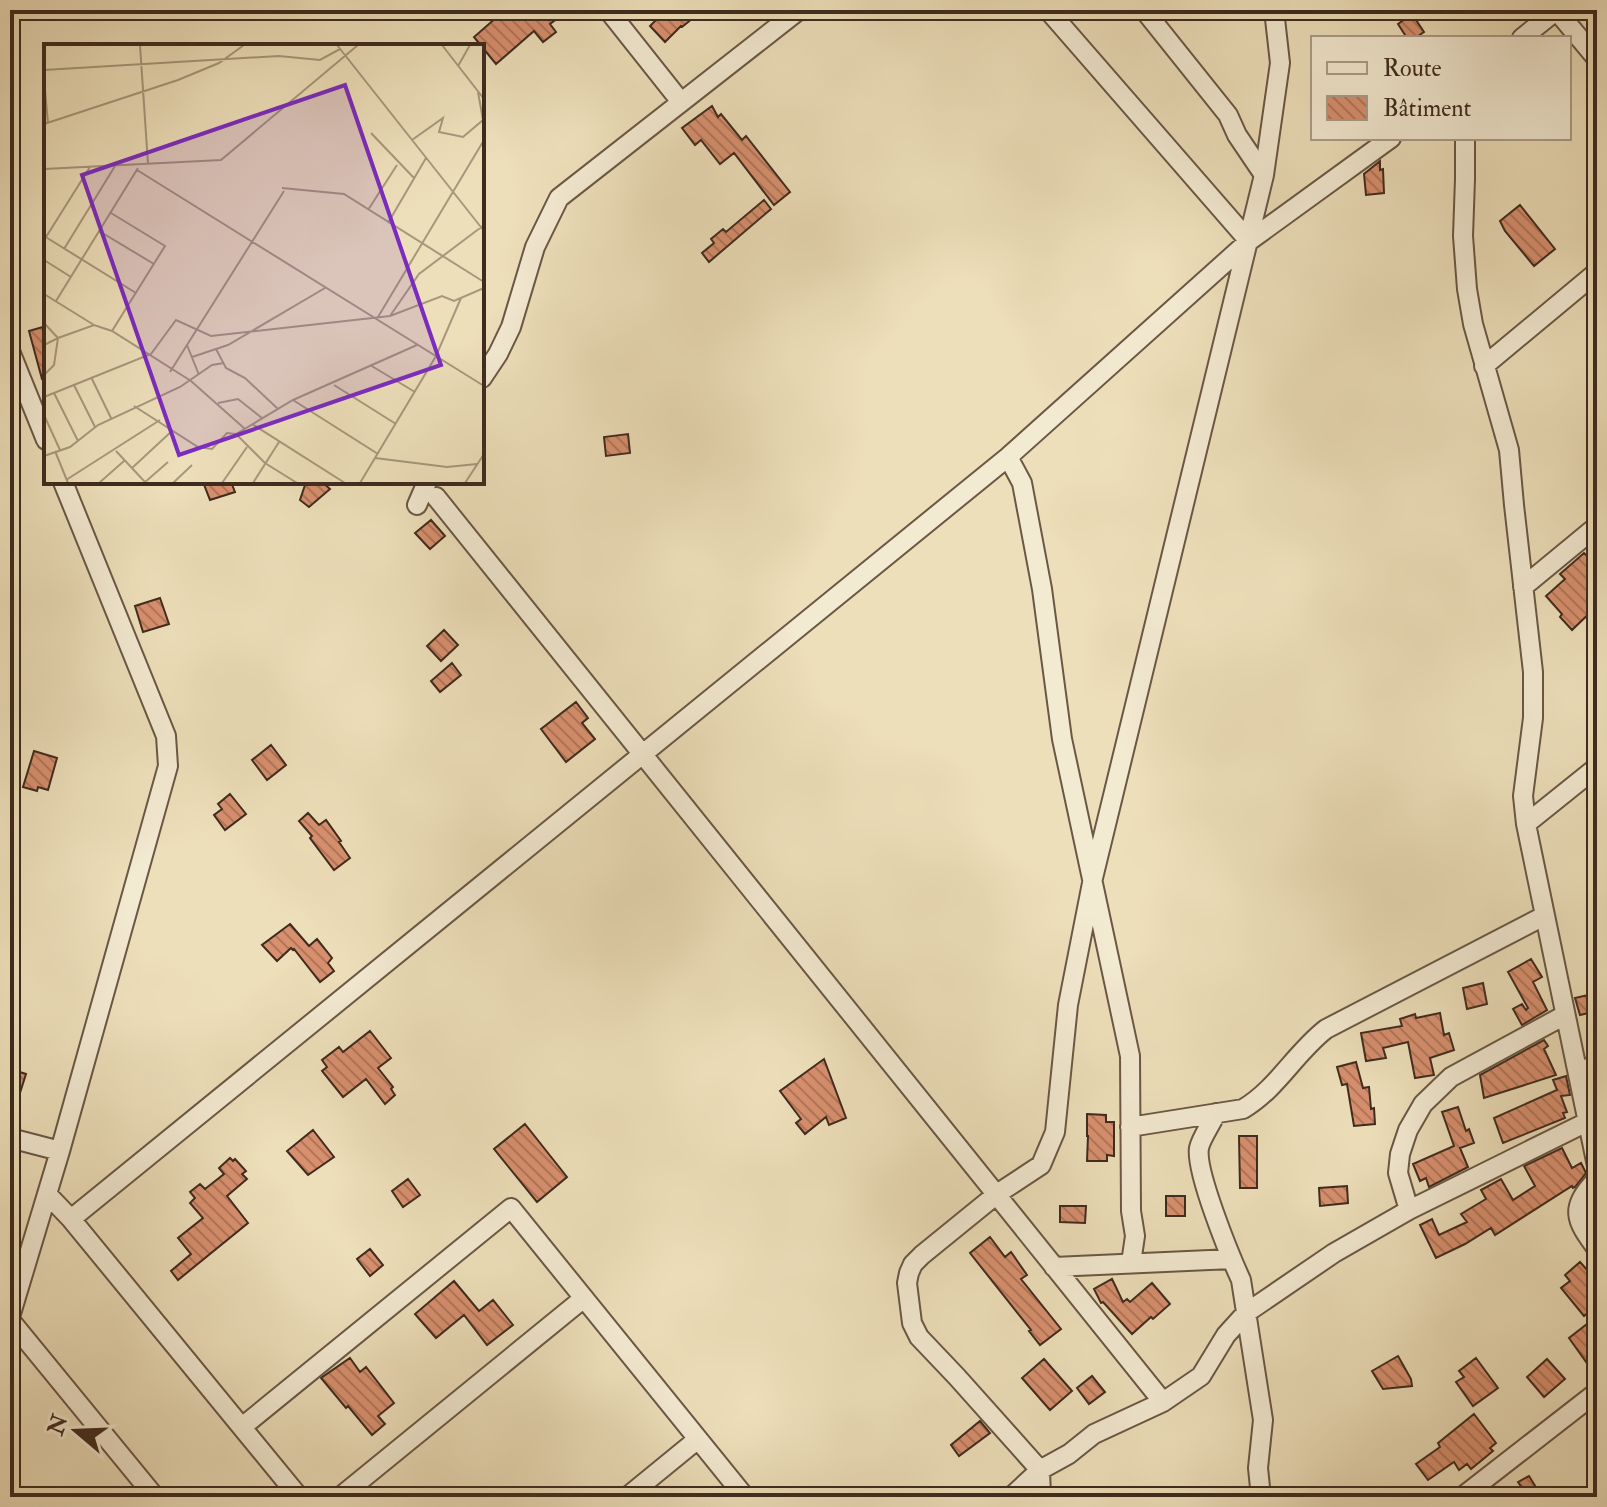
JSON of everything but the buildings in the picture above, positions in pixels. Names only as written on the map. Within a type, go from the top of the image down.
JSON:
[{"type":"street","points":[[484,375],[511,327],[535,247],[559,198],[681,102],[778,16],[799,10]]},
{"type":"street","points":[[1048,10],[1249,241]]},
{"type":"street","points":[[1144,10],[1228,115],[1237,135],[1264,175]]},
{"type":"street","points":[[1041,1497],[1040,1470],[919,1337],[912,1323],[907,1283],[913,1264],[997,1194],[1041,1165],[1055,1132],[1068,1005],[1093,878],[1264,175],[1280,63],[1274,10]]},
{"type":"street","points":[[1524,36],[1556,10],[1597,59]]},
{"type":"street","points":[[610,11],[681,102]]},
{"type":"street","points":[[71,1219],[1008,457],[1249,241],[1388,140]]},
{"type":"street","points":[[1465,140],[1463,236],[1467,289],[1473,324],[1509,450],[1533,672],[1533,718],[1523,796],[1526,824],[1597,1166]]},
{"type":"street","points":[[1484,366],[1597,272]]},
{"type":"street","points":[[10,351],[44,435]]},
{"type":"street","points":[[1008,457],[1022,483],[1042,589],[1062,739],[1130,1056],[1131,1211],[1135,1236],[1131,1263]]},
{"type":"street","points":[[64,484],[166,736],[168,766],[10,1318],[155,1497]]},
{"type":"street","points":[[417,505],[432,489],[1163,1402]]},
{"type":"street","points":[[1523,587],[1597,526]]},
{"type":"street","points":[[1526,824],[1597,767]]},
{"type":"street","points":[[1130,1127],[1243,1109],[1272,1088],[1312,1040],[1326,1029],[1544,916]]},
{"type":"street","points":[[1409,1210],[1398,1173],[1400,1154],[1408,1130],[1423,1104],[1451,1077],[1565,1015]]},
{"type":"street","points":[[1578,1074],[1597,1063]]},
{"type":"street","points":[[1216,1113],[1199,1148],[1202,1174],[1241,1280],[1263,1420],[1258,1468],[1261,1497]]},
{"type":"street","points":[[1011,1497],[1040,1470],[1069,1454],[1094,1434],[1163,1402],[1201,1376],[1226,1335],[1246,1313],[1334,1253],[1409,1210],[1589,1121]]},
{"type":"street","points":[[10,1138],[60,1151]]},
{"type":"street","points":[[1597,1179],[1578,1206],[1578,1220],[1597,1249]]},
{"type":"street","points":[[47,1194],[71,1219],[299,1497]]},
{"type":"street","points":[[242,1427],[511,1208],[745,1497]]},
{"type":"street","points":[[1054,1267],[1232,1259]]},
{"type":"street","points":[[340,1497],[584,1298]]},
{"type":"street","points":[[1467,1496],[1597,1392]]},
{"type":"street","points":[[627,1497],[698,1439]]}]
